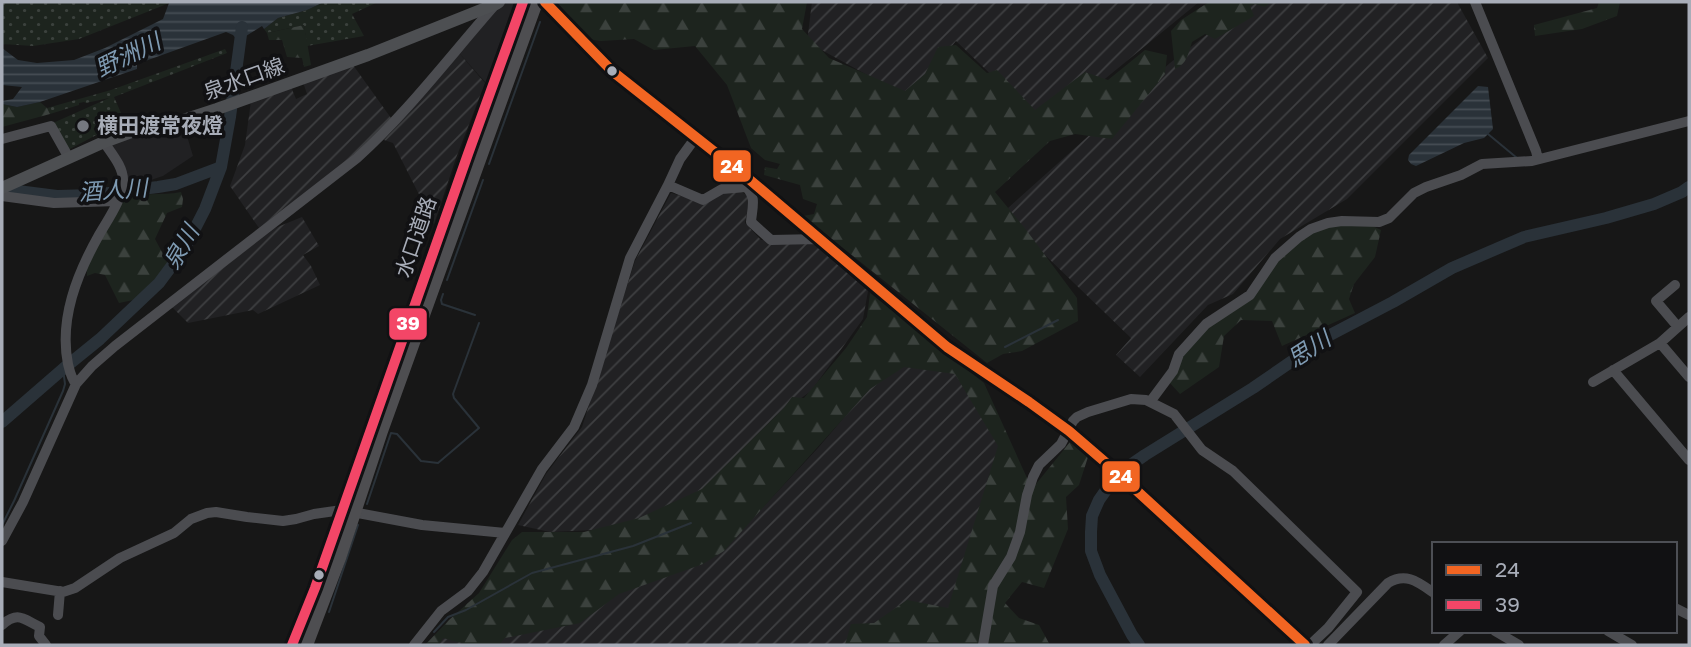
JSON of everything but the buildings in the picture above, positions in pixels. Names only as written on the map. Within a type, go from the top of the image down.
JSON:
[{"type":"highway","name":"水口道路","points":[[348,511],[523,2]]},
{"type":"highway","name":"水口道路","points":[[303,644],[315,588],[381,431],[536,2]]},
{"type":"main road","name":"泉水口線","points":[[6,185],[104,142],[134,131],[174,123],[220,108],[368,55],[497,3]]},
{"type":"street","points":[[545,2],[612,71],[696,137],[748,184],[947,347],[1069,431],[1308,645],[1328,628],[1357,592],[1233,471],[1202,450],[1174,414],[1146,400],[1132,400],[1077,417],[1073,421],[1069,431],[1062,444],[1040,465],[1027,495],[1020,532],[1011,557],[993,586],[983,645]]},
{"type":"street","points":[[1475,2],[1538,159]]},
{"type":"street","points":[[2,541],[23,502],[74,381],[115,346],[357,158],[380,137],[497,3]]},
{"type":"street","points":[[1150,402],[1174,371],[1179,354],[1206,324],[1250,295],[1275,258],[1311,229],[1342,220],[1379,222],[1389,218],[1414,193],[1482,164],[1538,159],[1689,121]]},
{"type":"street","points":[[2,139],[51,126],[69,158]]},
{"type":"street","points":[[414,645],[441,611],[468,591],[483,572],[542,469],[579,418],[592,385],[631,258],[680,159],[696,137]]},
{"type":"street","points":[[74,381],[66,355],[65,334],[69,303],[122,186],[121,168],[104,142]]},
{"type":"street","points":[[668,185],[703,200],[722,189],[748,184]]},
{"type":"street","points":[[748,184],[754,199],[751,222],[771,240],[818,239]]},
{"type":"street","points":[[2,196],[54,203],[117,200]]},
{"type":"street","points":[[1675,285],[1656,301],[1678,327]]},
{"type":"street","points":[[1593,382],[1660,343],[1689,317]]},
{"type":"street","points":[[1660,343],[1689,377]]},
{"type":"street","points":[[1613,370],[1689,460]]},
{"type":"street","points":[[2,582],[68,591],[82,586],[120,558],[174,533],[191,519],[216,512],[283,521],[314,514],[348,511],[422,525],[505,534]]},
{"type":"street","points":[[1328,645],[1388,583],[1397,578],[1407,578],[1432,592]]},
{"type":"street","points":[[58,615],[60,591]]},
{"type":"street","points":[[2,625],[10,618],[18,616],[40,627],[39,636],[47,645]]},
{"type":"street","points":[[1444,645],[1458,633]]},
{"type":"street","points":[[1499,633],[1520,645]]},
{"type":"street","points":[[1611,633],[1632,645]]},
{"type":"shaded area","points":[[504,2],[514,2],[486,83],[459,53]]},
{"type":"shaded area","points":[[812,2],[1199,2],[1046,127],[956,41],[909,98],[807,42]]},
{"type":"shaded area","points":[[1249,2],[1458,2],[1488,58],[1347,199],[1280,239],[1233,294],[1208,305],[1140,377],[1116,355],[1131,338],[1017,228],[1008,208],[1170,63]]},
{"type":"shaded area","points":[[459,53],[485,83],[434,224],[393,143],[384,140]]},
{"type":"shaded area","points":[[353,65],[391,118],[367,144],[259,228],[230,186],[245,145],[251,101],[291,87],[296,99],[307,94],[303,82]]},
{"type":"shaded area","points":[[184,126],[193,156],[163,176],[148,181],[127,180],[110,144],[131,136]]},
{"type":"shaded area","points":[[736,190],[750,196],[745,223],[761,240],[814,244],[868,291],[863,319],[811,391],[776,416],[704,489],[616,529],[550,532],[518,525],[546,474],[582,427],[635,261],[671,193],[705,203],[723,193]]},
{"type":"shaded area","points":[[302,217],[319,246],[303,255],[320,285],[258,314],[253,310],[188,323],[172,307],[275,228]]},
{"type":"shaded area","points":[[903,365],[956,373],[1000,446],[968,645],[435,645],[438,636],[615,593],[725,548],[818,448],[871,386]]},
{"type":"green space","points":[[2,2],[172,2],[79,39],[33,46],[2,44]]},
{"type":"green space","points":[[324,2],[378,2],[352,14],[364,36],[307,46],[304,25],[267,33],[264,29],[278,18]]},
{"type":"green space","points":[[557,2],[807,2],[802,29],[829,58],[905,91],[925,74],[938,47],[956,45],[987,73],[997,70],[1035,110],[1085,72],[1108,80],[1145,50],[1167,55],[1165,74],[1112,139],[1075,134],[1050,141],[995,192],[1077,298],[1078,321],[1022,351],[1003,354],[987,363],[803,216],[814,214],[817,204],[803,199],[800,185],[764,175],[765,167],[777,169],[780,164],[765,160],[751,148],[727,85],[695,46],[654,50],[634,39],[588,39]]},
{"type":"green space","points":[[1209,2],[1271,2],[1265,7],[1255,4],[1250,6],[1254,16],[1215,39],[1205,34],[1192,42],[1185,61],[1175,69],[1171,31],[1181,20]]},
{"type":"green space","points":[[1599,2],[1620,2],[1617,16],[1582,29],[1535,36],[1534,25],[1597,8]]},
{"type":"green space","points":[[304,25],[311,65],[304,67],[302,58],[287,57],[282,40],[269,40],[267,33]]},
{"type":"green space","points":[[225,49],[227,53],[114,97],[125,122],[68,150],[53,123],[109,98],[79,103],[50,114],[47,108],[111,90]]},
{"type":"green space","points":[[40,102],[50,114],[2,127],[2,104],[17,107]]},
{"type":"green space","points":[[181,192],[182,207],[167,213],[155,239],[170,262],[138,299],[119,303],[105,275],[95,273],[87,276],[87,264],[122,198]]},
{"type":"green space","points":[[1334,225],[1370,225],[1381,230],[1375,257],[1354,284],[1349,299],[1355,313],[1282,346],[1272,321],[1241,320],[1224,336],[1219,367],[1180,394],[1169,382],[1183,356],[1210,324],[1240,305],[1278,258],[1309,233]]},
{"type":"green space","points":[[870,293],[984,383],[1032,489],[1070,442],[1088,457],[1079,485],[1066,497],[1068,529],[1044,588],[1022,582],[1005,603],[1019,618],[1039,625],[1050,645],[964,645],[954,642],[951,645],[845,645],[851,624],[874,623],[907,600],[948,608],[998,446],[955,374],[904,367],[870,389],[724,551],[703,564],[619,594],[580,623],[505,638],[499,645],[465,645],[443,638],[439,645],[425,645],[479,593],[512,540],[522,532],[584,532],[639,518],[702,489],[792,397],[804,398],[846,348],[867,317]]},
{"type":"water","name":"野洲川","points":[[324,2],[278,18],[264,29],[262,26],[246,36],[246,41],[239,42],[226,32],[137,64],[137,69],[40,102],[17,107],[2,104],[2,101],[13,99],[22,87],[2,85],[2,48],[18,60],[37,63],[74,60],[163,19],[169,3]]},
{"type":"water","points":[[1478,86],[1488,87],[1493,129],[1484,138],[1464,143],[1416,166],[1411,164],[1409,155]]},
{"type":"waterway","points":[[489,164],[540,22]]},
{"type":"waterway","name":"泉川","points":[[2,422],[100,339],[159,283],[185,248],[205,209],[221,167],[242,27]]},
{"type":"waterway","points":[[1488,134],[1517,158]]},
{"type":"waterway","name":"酒人川","points":[[2,189],[57,196],[93,195],[176,184],[221,167]]},
{"type":"waterway","points":[[447,280],[483,180]]},
{"type":"waterway","name":"思川","points":[[1139,645],[1100,575],[1091,551],[1092,516],[1099,500],[1122,471],[1253,388],[1330,335],[1452,268],[1524,237],[1654,204],[1689,187]]},
{"type":"waterway","points":[[443,294],[442,304],[475,315]]},
{"type":"waterway","points":[[1005,347],[1058,320]]},
{"type":"waterway","points":[[367,504],[391,433],[397,434],[421,461],[438,463],[479,428],[453,394],[479,323]]},
{"type":"waterway","points":[[2,525],[63,391],[63,369]]},
{"type":"waterway","points":[[434,632],[448,617],[466,610],[532,573],[633,546],[691,523]]},
{"type":"waterway","points":[[329,612],[358,525]]},
{"type":"transit line","name":"39","points":[[292,645],[315,588],[523,2]]},
{"type":"transit line","name":"24","points":[[545,2],[612,71],[750,180],[947,347],[1069,431],[1305,645]]},
{"type":"place","name":"横田渡常夜燈","points":[[83,126]]}]
